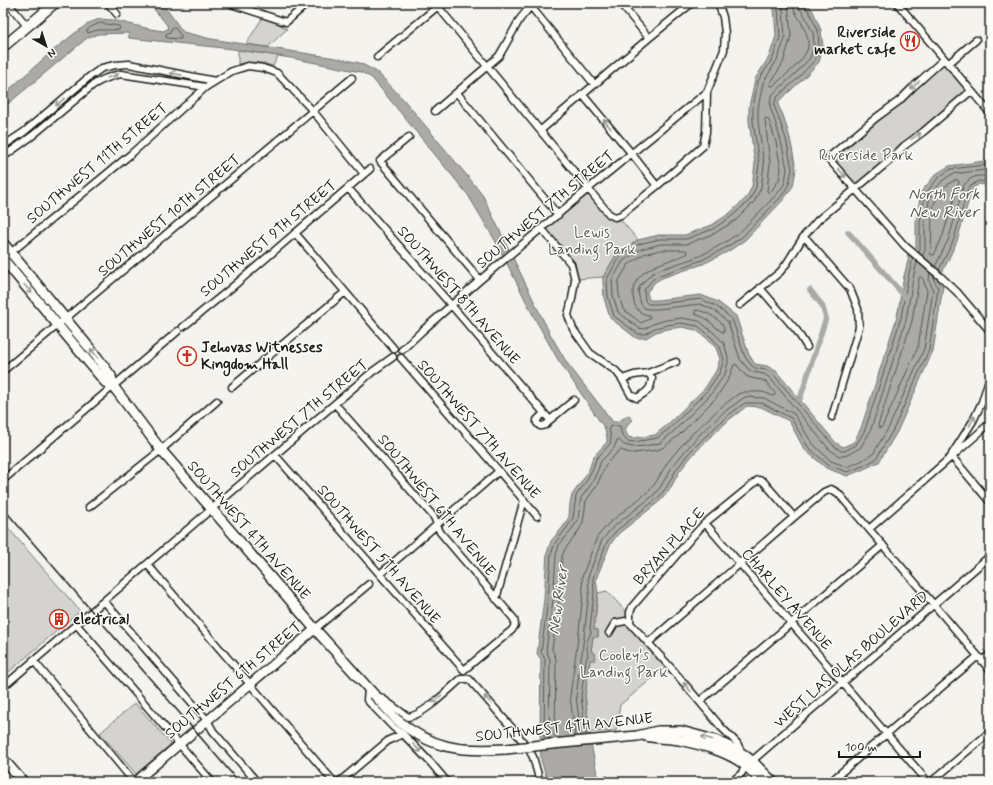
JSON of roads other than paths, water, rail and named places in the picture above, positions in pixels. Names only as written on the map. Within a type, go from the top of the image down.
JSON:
[{"type":"main road","points":[[3,47],[55,3]]},
{"type":"main road","name":"SOUTHWEST 4TH AVENUE","points":[[3,243],[62,322]]},
{"type":"main road","name":"SOUTHWEST 4TH AVENUE","points":[[3,259],[111,376],[113,386],[161,450],[368,689],[396,719],[406,727],[418,735],[448,747],[483,751],[639,736],[658,731],[681,731],[718,741],[743,754],[749,763]]},
{"type":"main road","points":[[639,736],[678,740],[702,745],[749,763],[773,782]]},
{"type":"main road","points":[[3,759],[23,782]]},
{"type":"main road","points":[[749,763],[761,782]]},
{"type":"street","points":[[8,3],[28,26]]},
{"type":"street","points":[[108,3],[117,14]]},
{"type":"street","points":[[228,3],[286,22],[308,3]]},
{"type":"street","points":[[620,3],[649,38]]},
{"type":"street","points":[[541,130],[692,3]]},
{"type":"street","points":[[377,57],[437,5],[588,189],[609,214],[615,217],[621,215],[657,186],[703,146],[706,132],[706,92],[724,50],[725,33],[723,17],[718,3]]},
{"type":"street","points":[[897,3],[990,113]]},
{"type":"street","points":[[435,112],[499,56],[530,4],[594,84]]},
{"type":"street","points":[[976,40],[912,88],[893,106],[877,117],[828,158],[905,246],[957,292],[990,332]]},
{"type":"street","points":[[3,146],[24,132],[90,76],[102,68],[129,64],[215,81]]},
{"type":"street","points":[[3,157],[32,136],[93,85],[110,76],[121,74],[206,87],[232,71],[248,66],[263,68],[278,73],[313,111],[364,174]]},
{"type":"street","name":"SOUTHWEST 10TH STREET","points":[[3,371],[352,78]]},
{"type":"street","name":"SOUTHWEST 11TH STREET","points":[[3,259],[131,154],[206,87]]},
{"type":"street","points":[[76,88],[82,94]]},
{"type":"street","points":[[740,305],[780,272],[804,236],[818,220],[971,91]]},
{"type":"street","name":"SOUTHWEST 7TH STREET","points":[[402,350],[480,280],[706,92]]},
{"type":"street","points":[[457,93],[558,215]]},
{"type":"street","points":[[582,94],[657,186]]},
{"type":"street","points":[[408,137],[380,161],[480,280]]},
{"type":"street","name":"SOUTHWEST 9TH STREET","points":[[3,480],[370,169]]},
{"type":"street","name":"SOUTHWEST 8TH AVENUE","points":[[348,188],[550,420]]},
{"type":"street","points":[[542,228],[571,264],[575,280],[568,315],[573,329],[590,353],[616,371],[631,395],[637,398],[646,393],[651,386],[652,378],[648,373]]},
{"type":"street","points":[[295,233],[394,349]]},
{"type":"street","points":[[804,236],[850,289],[858,309],[859,327],[832,418]]},
{"type":"street","points":[[760,288],[797,331],[807,347]]},
{"type":"street","points":[[232,387],[345,292]]},
{"type":"street","points":[[398,348],[402,350],[404,354],[401,358],[396,359],[393,357],[392,353],[394,349],[398,348]]},
{"type":"street","name":"SOUTHWEST 7TH STREET","points":[[3,687],[372,372],[393,357]]},
{"type":"street","name":"SOUTHWEST 7TH AVENUE","points":[[401,358],[537,516]]},
{"type":"street","points":[[622,379],[634,374],[648,373],[676,362]]},
{"type":"street","points":[[952,456],[973,421],[982,402],[990,376]]},
{"type":"street","points":[[544,413],[537,420],[537,423],[540,426],[544,426],[574,400]]},
{"type":"street","points":[[89,508],[161,450],[217,401]]},
{"type":"street","name":"SOUTHWEST 6TH AVENUE","points":[[335,404],[434,517],[440,532],[514,619],[515,625]]},
{"type":"street","points":[[869,529],[990,423]]},
{"type":"street","name":"SOUTHWEST 5TH AVENUE","points":[[275,455],[464,670],[512,630],[515,625]]},
{"type":"street","points":[[952,456],[990,502]]},
{"type":"street","points":[[380,574],[499,471]]},
{"type":"street","name":"BRYAN PLACE","points":[[630,623],[630,612],[632,607],[667,565],[705,523],[758,480],[763,481],[794,517]]},
{"type":"street","points":[[648,643],[794,517],[824,492],[831,489],[838,493],[990,670]]},
{"type":"street","points":[[496,599],[524,500]]},
{"type":"street","name":"CHARLEY AVENUE","points":[[705,523],[928,782]]},
{"type":"street","points":[[700,701],[883,545]]},
{"type":"street","name":"WEST LAS OLAS BOULEVARD","points":[[731,782],[741,774],[749,763],[990,556]]},
{"type":"street","points":[[147,564],[334,782]]},
{"type":"street","name":"SOUTHWEST 6TH STREET","points":[[134,782],[369,584]]},
{"type":"street","points":[[104,600],[208,720],[213,731],[257,782]]},
{"type":"street","points":[[609,633],[614,623],[626,621],[630,623],[700,701],[721,727],[737,743],[743,754]]},
{"type":"street","points":[[76,624],[212,782]]},
{"type":"street","points":[[830,782],[886,734],[980,659],[990,654]]},
{"type":"street","points":[[34,660],[134,782]]},
{"type":"street","points":[[376,697],[380,697],[408,717],[413,716],[422,712],[461,679],[469,678],[528,748],[540,782]]},
{"type":"street","name":"SOUTHWEST 4TH AVENUE","points":[[368,689],[367,700],[393,727],[402,734],[447,782]]},
{"type":"street","points":[[389,740],[393,727]]},
{"type":"street","points":[[932,782],[990,732]]},
{"type":"street","points":[[339,782],[389,740],[402,734]]},
{"type":"water","points":[[149,3],[162,3],[183,32],[211,39],[336,58],[360,63],[377,72],[404,100],[483,196],[549,332],[567,363],[613,422],[618,422],[628,415],[633,420],[628,424],[625,430],[628,437],[634,438],[655,435],[667,425],[705,388],[716,371],[720,359],[716,348],[709,340],[696,330],[682,327],[656,332],[646,338],[636,338],[610,318],[604,298],[603,277],[616,255],[638,240],[659,235],[685,235],[712,225],[730,213],[747,197],[752,186],[755,164],[749,121],[749,107],[755,79],[769,57],[776,36],[773,3],[807,3],[813,11],[821,30],[823,47],[819,62],[780,100],[778,105],[783,115],[790,138],[796,169],[793,186],[784,199],[745,240],[729,251],[703,264],[662,278],[655,282],[647,292],[649,300],[701,295],[718,302],[736,316],[749,355],[755,364],[767,366],[776,371],[836,443],[843,447],[854,442],[861,428],[897,317],[909,257],[907,256],[908,254],[911,256],[916,250],[916,221],[921,192],[936,174],[949,166],[985,161],[990,162],[990,186],[979,184],[972,189],[957,241],[942,273],[937,278],[940,281],[939,283],[943,286],[933,351],[897,432],[879,462],[847,476],[826,468],[804,449],[789,421],[761,407],[747,406],[730,419],[691,457],[679,472],[669,491],[660,501],[618,534],[610,545],[596,579],[598,593],[594,629],[598,630],[598,637],[593,637],[591,651],[595,653],[595,660],[590,660],[585,696],[592,749],[598,779],[606,775],[608,778],[603,782],[548,782],[541,760],[541,659],[537,654],[544,599],[547,553],[551,541],[569,517],[572,495],[584,478],[593,457],[607,442],[605,429],[557,358],[534,317],[496,242],[468,195],[372,78],[361,72],[291,58],[233,49],[129,38],[128,33],[98,34],[87,38],[3,108],[3,95],[50,53],[89,23],[99,19],[113,20],[150,29],[163,31],[168,29],[167,25]]},
{"type":"waterway","points":[[848,232],[906,298]]},
{"type":"waterway","points":[[800,399],[826,318],[822,305],[810,290]]},
{"type":"railway","points":[[3,508],[239,782]]},
{"type":"place","name":"Riverside market cafe","points":[[910,41]]},
{"type":"place","name":"Jehovas Witnesses Kingdom Hall","points":[[187,356]]},
{"type":"place","name":"electrical","points":[[59,619]]},
{"type":"park label","name":"Riverside Park","points":[[866,155]]},
{"type":"park label","name":"Lewis Landing Park","points":[[592,240]]},
{"type":"park label","name":"Cooley's Landing Park","points":[[624,664]]},
{"type":"water label","name":"North Fork New River","points":[[944,202]]},
{"type":"water label","name":"New River","points":[[557,600]]}]
